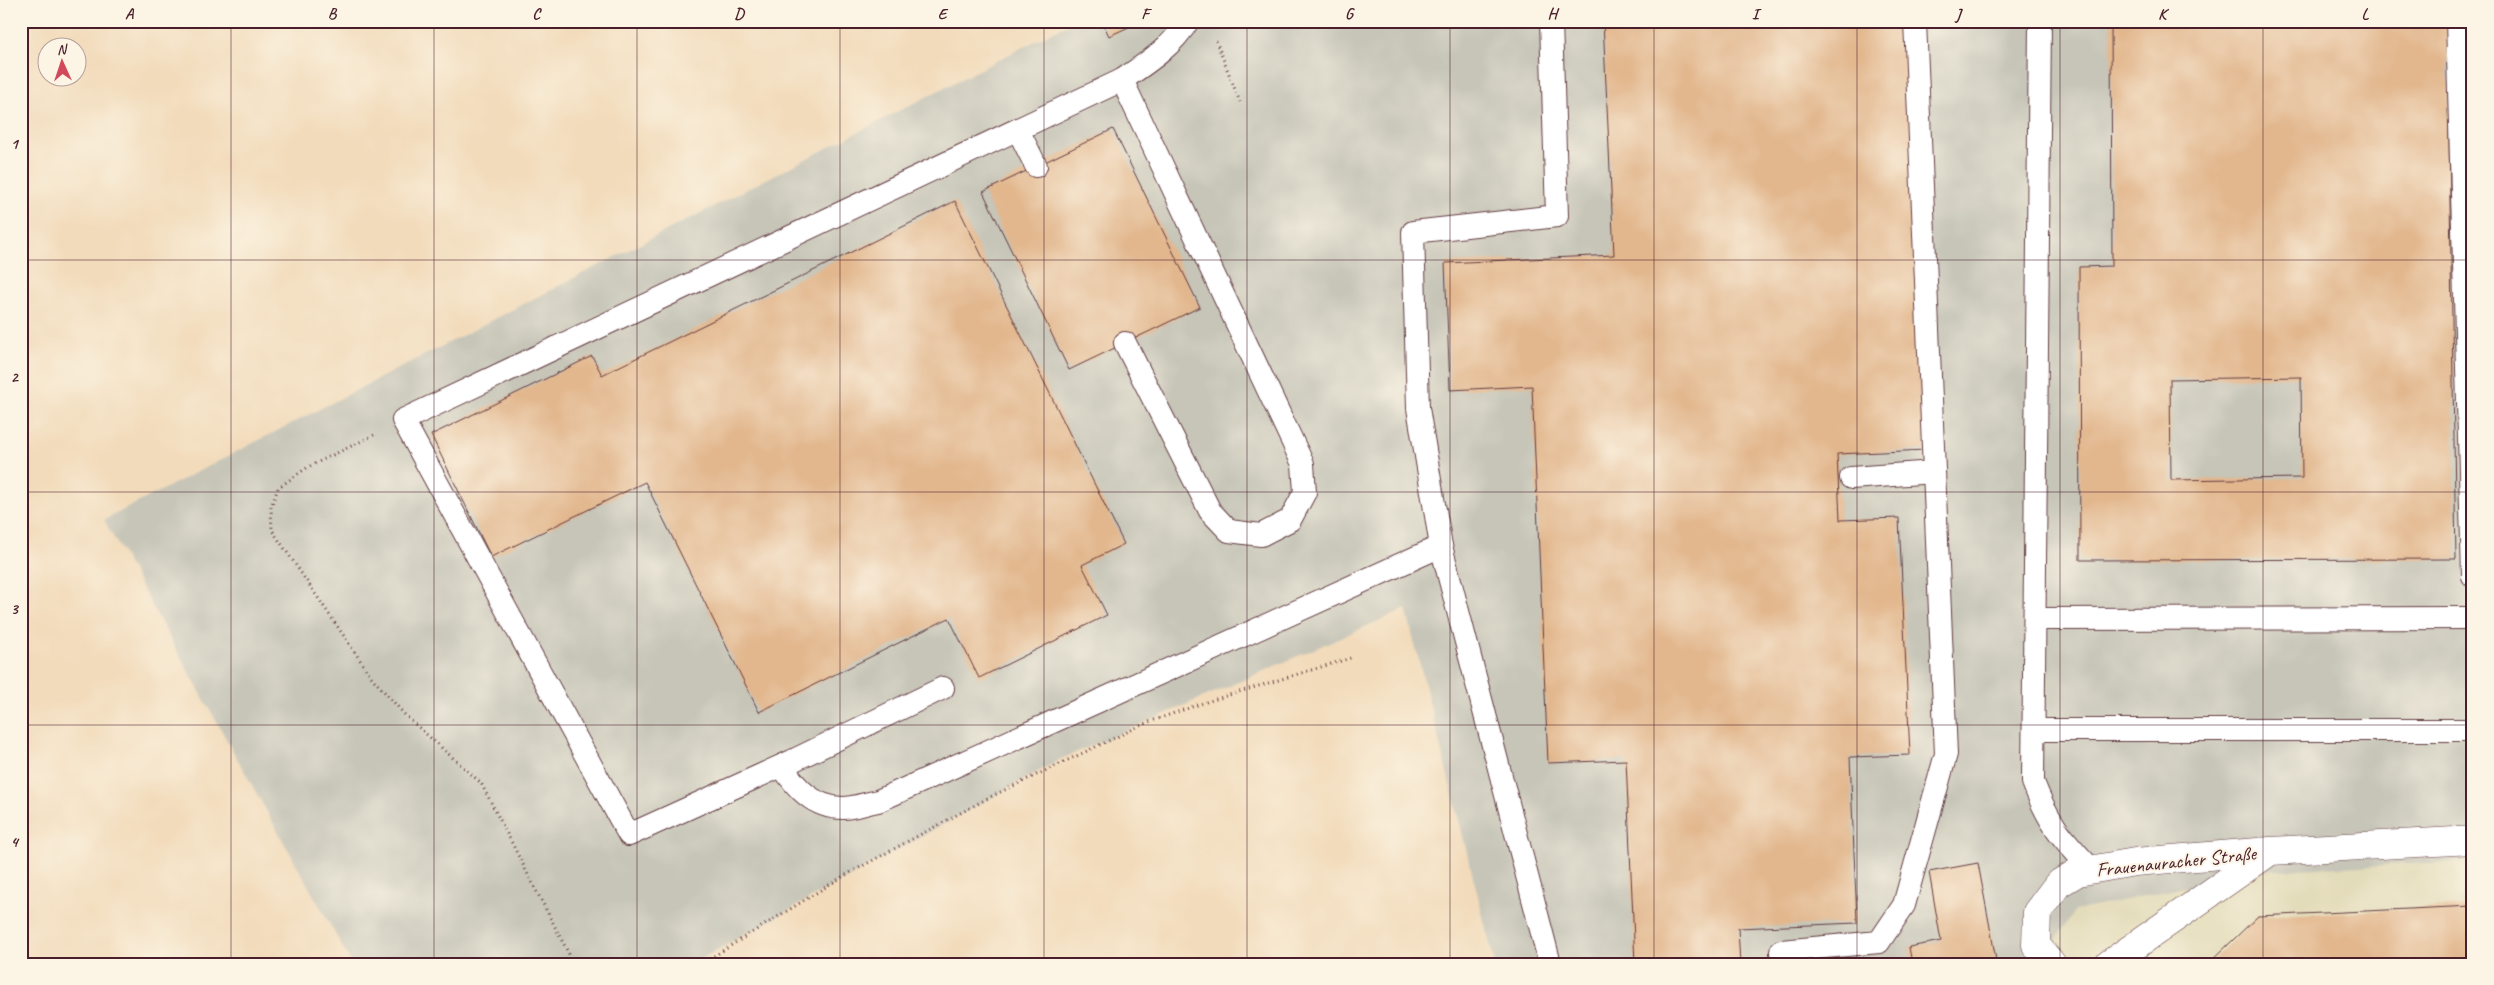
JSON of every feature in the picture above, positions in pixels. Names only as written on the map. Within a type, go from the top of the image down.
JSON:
[{"type":"street","name":"Frauenauracher Straße","points":[[2052,964],[2036,944],[2037,912],[2058,884],[2078,872],[2135,862],[2270,851],[2473,840]]},
{"type":"street","name":"Frauenauracher Straße","points":[[2109,964],[2270,851]]},
{"type":"lane","points":[[943,688],[782,766],[629,835],[403,420],[1122,80],[1157,56],[1188,21]]},
{"type":"lane","points":[[1550,964],[1440,546],[1418,408],[1413,232],[1557,216],[1551,21]]},
{"type":"lane","points":[[1782,964],[1782,951],[1879,942],[1904,905],[1946,754],[1915,21]]},
{"type":"lane","points":[[2040,21],[2033,782],[2045,813],[2060,837],[2092,870]]},
{"type":"lane","points":[[2457,21],[2473,576]]},
{"type":"lane","points":[[1122,80],[1303,464],[1305,492],[1290,520],[1261,535],[1229,531],[1210,512],[1125,343]]},
{"type":"lane","points":[[1018,130],[1036,166]]},
{"type":"lane","points":[[1851,478],[1934,472]]},
{"type":"lane","points":[[782,766],[795,785],[814,802],[843,808],[878,801],[1440,546]]},
{"type":"lane","points":[[2035,619],[2473,618]]},
{"type":"lane","points":[[2034,730],[2473,730]]},
{"type":"path","points":[[1216,39],[1240,102]]},
{"type":"path","points":[[403,420],[308,468],[278,488],[271,508],[272,530],[372,679],[406,716],[481,783],[574,964]]},
{"type":"path","points":[[701,964],[842,877],[990,798],[1146,723],[1203,703],[1354,657]]},
{"type":"shaded area","points":[[1074,21],[2473,21],[2473,861],[2258,871],[2075,911],[2040,964],[1495,964],[1406,609],[1061,759],[692,964],[352,964],[104,520]]},
{"type":"shaded area","points":[[2473,861],[2473,964],[2040,964],[2075,911],[2258,871]]},
{"type":"building","points":[[1102,21],[1142,21],[1109,36]]},
{"type":"building","points":[[1603,21],[1908,21],[1926,450],[1837,454],[1840,520],[1899,518],[1910,755],[1850,757],[1857,923],[1738,928],[1740,964],[1635,964],[1626,760],[1548,763],[1532,386],[1450,390],[1445,263],[1614,255]]},
{"type":"building","points":[[2111,21],[2447,21],[2456,559],[2080,560],[2079,267],[2112,266]],"holes":[[[2301,377],[2302,478],[2171,480],[2170,379]]]},
{"type":"building","points":[[1113,129],[1200,307],[1069,370],[983,192]]},
{"type":"building","points":[[955,201],[1124,544],[1082,565],[1107,615],[979,678],[949,618],[759,712],[645,482],[491,557],[431,435],[592,356],[602,375]]},
{"type":"building","points":[[1978,863],[1996,960],[1974,964],[1912,964],[1909,947],[1941,941],[1929,872]]},
{"type":"building","points":[[2473,906],[2473,964],[2208,964],[2258,916]]}]
